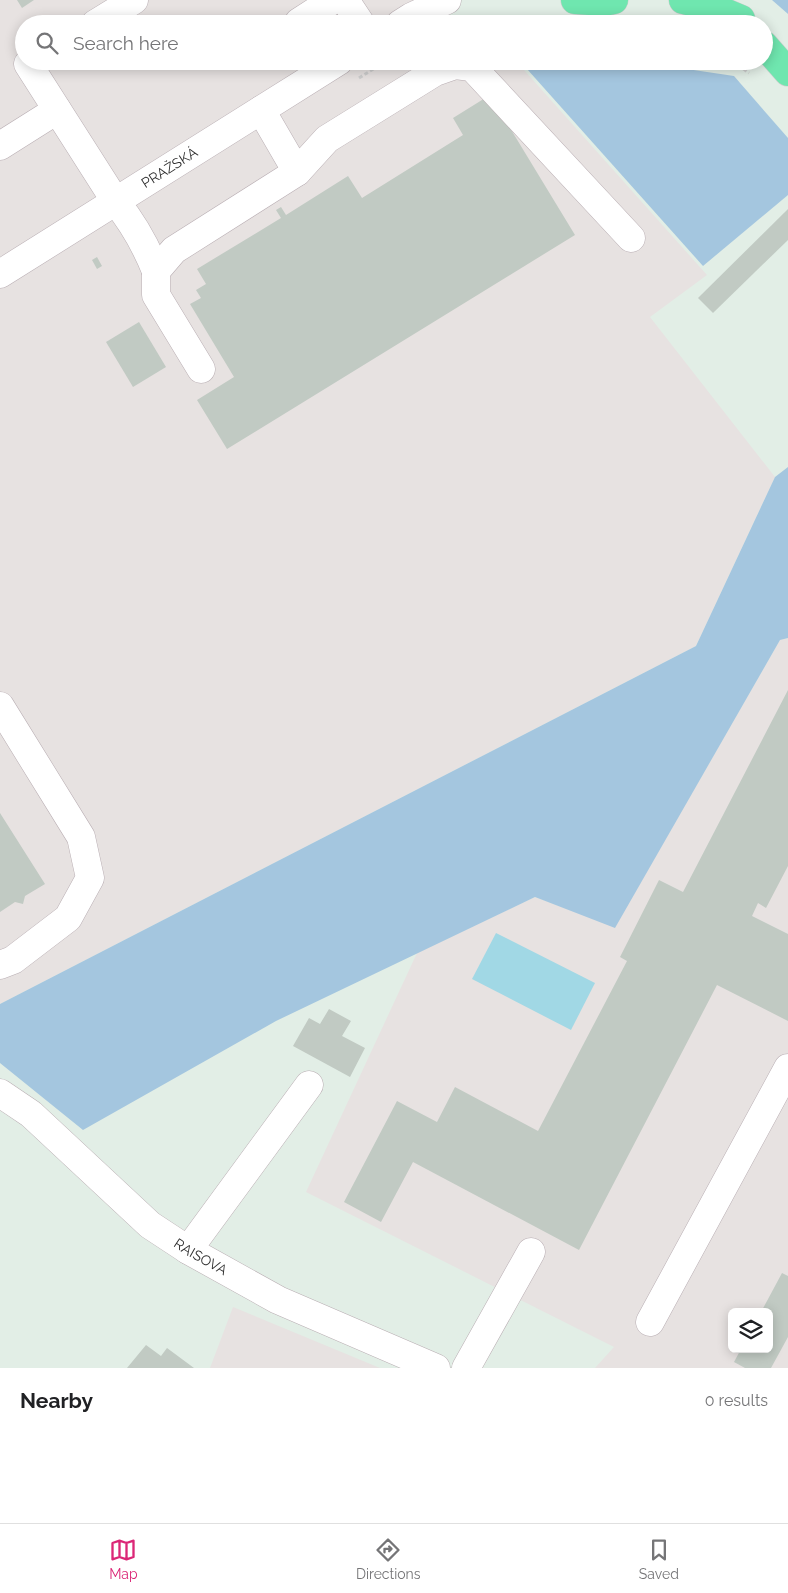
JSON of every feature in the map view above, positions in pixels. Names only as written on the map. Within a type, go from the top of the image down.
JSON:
[{"type":"main road","points":[[575,0],[604,2],[614,0]]},
{"type":"main road","points":[[683,0],[740,14]]},
{"type":"main road","points":[[773,55],[788,72]]},
{"type":"street","points":[[109,15],[134,0]]},
{"type":"street","points":[[310,15],[333,0]]},
{"type":"street","points":[[345,0],[354,15]]},
{"type":"street","points":[[413,13],[447,0]]},
{"type":"street","points":[[32,70],[116,202],[132,221],[156,271],[156,295],[201,369]]},
{"type":"street","name":"PRAŽSKÁ","points":[[0,274],[325,70]]},
{"type":"street","points":[[156,271],[174,250],[297,172],[327,139],[441,70]]},
{"type":"street","points":[[475,70],[631,238]]},
{"type":"street","points":[[0,146],[57,110]]},
{"type":"street","points":[[261,110],[297,172]]},
{"type":"street","points":[[0,706],[81,837],[90,878],[68,918],[12,960],[0,965]]},
{"type":"street","points":[[650,1322],[788,1068]]},
{"type":"street","points":[[188,1250],[309,1086]]},
{"type":"street","name":"RAISOVA","points":[[0,1093],[31,1114],[150,1225],[188,1250],[278,1300],[436,1368]]},
{"type":"street","points":[[466,1368],[531,1252]]},
{"type":"path","points":[[745,70],[749,73]]},
{"type":"shaded area","points":[[0,0],[423,0],[436,15],[15,15],[15,70],[524,70],[707,275],[650,317],[775,477],[696,646],[0,1004]]},
{"type":"shaded area","points":[[772,0],[788,0],[788,14]]},
{"type":"shaded area","points":[[528,70],[694,70],[734,76],[788,138],[788,195],[703,266]]},
{"type":"shaded area","points":[[788,467],[788,638],[780,640],[615,928],[535,897],[276,1021],[83,1130],[0,1063],[0,1004],[696,646],[775,477]]},
{"type":"shaded area","points":[[788,638],[788,1368],[595,1368],[614,1347],[306,1192],[417,953],[535,897],[615,927],[780,640]]},
{"type":"shaded area","points":[[496,933],[595,983],[571,1030],[472,979]]},
{"type":"shaded area","points":[[233,1307],[380,1368],[210,1368]]},
{"type":"building","points":[[17,0],[34,0],[22,8]]},
{"type":"building","points":[[490,95],[575,235],[227,449],[197,400],[234,377],[190,304],[201,298],[196,290],[206,284],[197,269],[281,218],[276,210],[281,207],[286,215],[348,176],[362,198],[463,135],[453,118]]},
{"type":"building","points":[[788,209],[788,240],[713,313],[698,298]]},
{"type":"building","points":[[97,257],[102,266],[97,269],[92,260]]},
{"type":"building","points":[[139,322],[166,367],[133,387],[106,342]]},
{"type":"building","points":[[788,690],[788,866],[766,908],[758,903],[752,916],[788,934],[788,1021],[717,985],[579,1250],[413,1162],[381,1222],[344,1202],[397,1101],[437,1122],[455,1087],[538,1131],[627,961],[620,957],[659,880],[683,892]]},
{"type":"building","points":[[0,813],[45,884],[25,896],[23,904],[15,902],[0,912]]},
{"type":"building","points":[[329,1009],[351,1021],[342,1036],[365,1048],[350,1077],[293,1046],[309,1018],[320,1024]]},
{"type":"building","points":[[782,1273],[788,1276],[788,1337],[771,1368],[745,1368],[734,1362],[739,1353],[773,1353],[773,1308],[763,1308]]},
{"type":"building","points":[[146,1345],[161,1356],[167,1348],[194,1368],[127,1368]]}]
